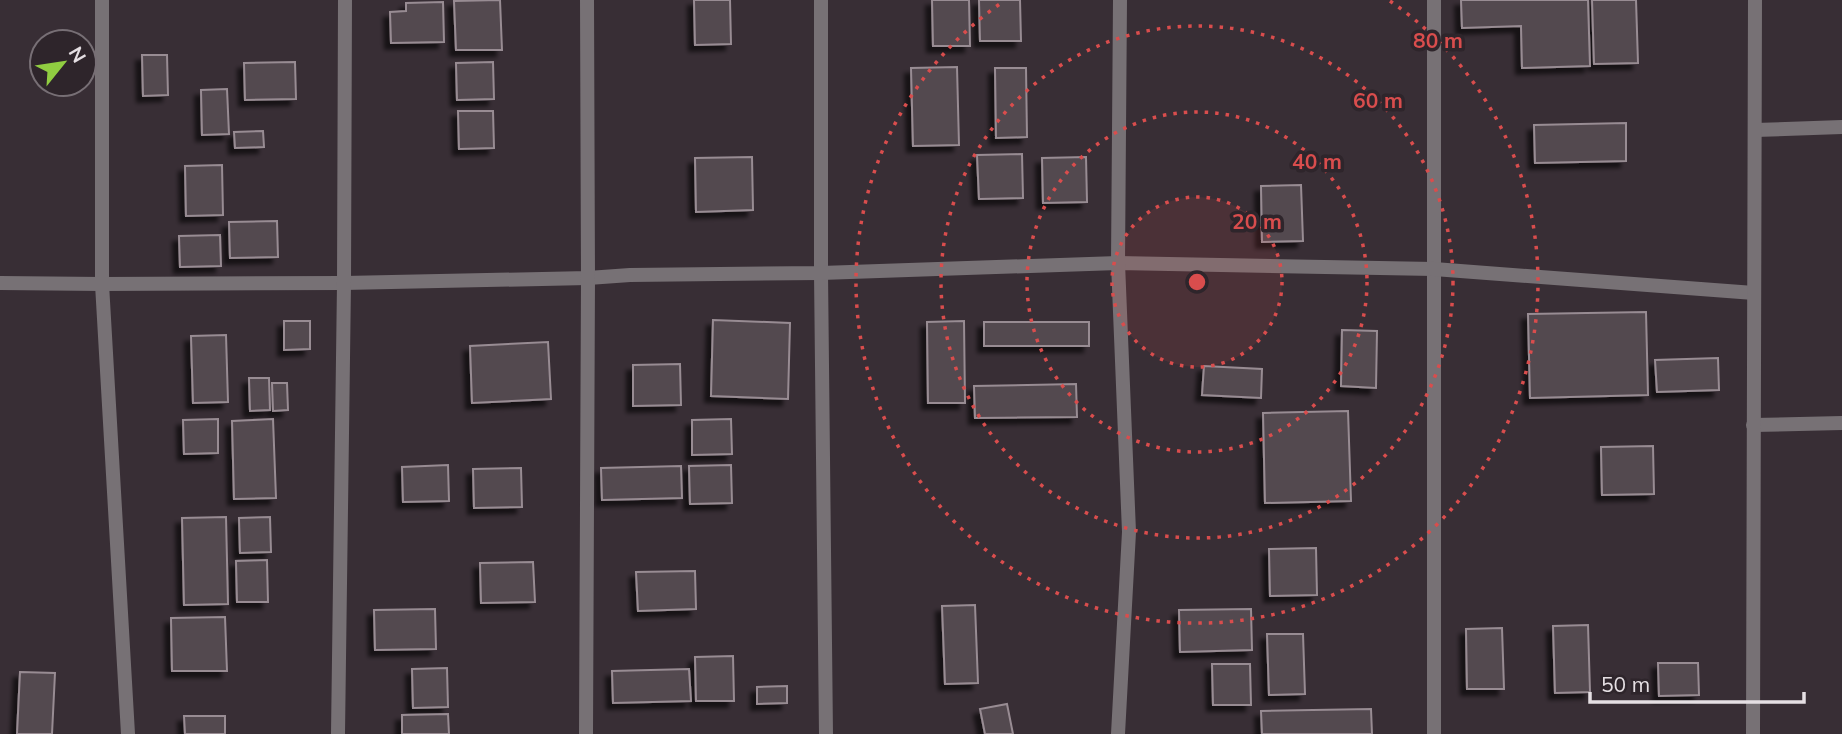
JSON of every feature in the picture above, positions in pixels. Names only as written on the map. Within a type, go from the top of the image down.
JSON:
[{"type":"street","points":[[102,0],[102,284],[128,734]]},
{"type":"street","points":[[338,734],[345,0]]},
{"type":"street","points":[[586,734],[589,278],[587,0]]},
{"type":"street","points":[[821,0],[825,734]]},
{"type":"street","points":[[1118,734],[1129,531],[1118,263],[1120,0]]},
{"type":"street","points":[[1434,0],[1434,734]]},
{"type":"street","points":[[1753,734],[1755,0]]},
{"type":"street","points":[[1755,130],[1842,127]]},
{"type":"street","points":[[0,283],[344,283],[821,273],[1118,263],[1434,269],[1754,293]]},
{"type":"street","points":[[1754,425],[1842,424]]},
{"type":"building","points":[[500,0],[502,50],[456,50],[454,1]]},
{"type":"building","points":[[694,0],[730,0],[731,44],[695,45]]},
{"type":"building","points":[[932,0],[969,0],[970,46],[933,46]]},
{"type":"building","points":[[979,0],[1020,0],[1021,41],[980,41]]},
{"type":"building","points":[[1461,0],[1588,0],[1590,66],[1522,68],[1521,26],[1462,28]]},
{"type":"building","points":[[1592,0],[1636,0],[1638,63],[1594,64]]},
{"type":"building","points":[[443,2],[444,42],[391,43],[390,12],[406,11],[406,3]]},
{"type":"building","points":[[142,55],[167,55],[168,95],[143,96]]},
{"type":"building","points":[[295,62],[296,99],[245,100],[244,63]]},
{"type":"building","points":[[493,62],[494,99],[457,100],[456,63]]},
{"type":"building","points":[[957,67],[959,145],[913,146],[911,68]]},
{"type":"building","points":[[995,68],[1026,68],[1027,137],[996,138]]},
{"type":"building","points":[[227,89],[229,134],[202,135],[201,90]]},
{"type":"building","points":[[458,111],[493,111],[494,148],[459,149]]},
{"type":"building","points":[[1626,123],[1626,161],[1535,163],[1534,125]]},
{"type":"building","points":[[263,131],[264,147],[235,148],[234,132]]},
{"type":"building","points":[[1022,154],[1023,198],[979,199],[977,155]]},
{"type":"building","points":[[752,157],[753,210],[696,212],[695,158]]},
{"type":"building","points":[[1086,157],[1087,202],[1043,203],[1042,158]]},
{"type":"building","points":[[222,165],[223,215],[186,216],[185,166]]},
{"type":"building","points":[[1301,185],[1303,241],[1262,242],[1261,186]]},
{"type":"building","points":[[277,221],[278,257],[230,258],[229,222]]},
{"type":"building","points":[[220,235],[221,266],[180,267],[179,236]]},
{"type":"building","points":[[1646,312],[1648,395],[1530,398],[1528,314]]},
{"type":"building","points":[[713,320],[790,323],[788,399],[711,396]]},
{"type":"building","points":[[284,321],[310,321],[310,349],[284,350]]},
{"type":"building","points":[[964,321],[965,403],[928,403],[927,322]]},
{"type":"building","points":[[984,322],[1089,322],[1089,346],[984,346]]},
{"type":"building","points":[[1342,330],[1377,331],[1376,388],[1341,386]]},
{"type":"building","points":[[226,335],[228,402],[193,403],[191,336]]},
{"type":"building","points":[[548,342],[551,399],[472,403],[470,346]]},
{"type":"building","points":[[1718,358],[1719,390],[1657,392],[1655,360]]},
{"type":"building","points":[[680,364],[681,405],[633,406],[633,365]]},
{"type":"building","points":[[1204,366],[1262,369],[1261,398],[1202,395]]},
{"type":"building","points":[[249,378],[269,378],[270,410],[250,411]]},
{"type":"building","points":[[272,383],[287,383],[288,410],[273,411]]},
{"type":"building","points":[[1076,384],[1077,417],[975,418],[974,386]]},
{"type":"building","points":[[1348,411],[1351,501],[1265,503],[1263,413]]},
{"type":"building","points":[[218,419],[218,453],[184,454],[183,420]]},
{"type":"building","points":[[273,419],[276,498],[234,499],[232,421]]},
{"type":"building","points":[[731,419],[732,454],[692,455],[692,420]]},
{"type":"building","points":[[1653,446],[1654,494],[1602,495],[1601,447]]},
{"type":"building","points":[[448,465],[449,501],[403,502],[402,467]]},
{"type":"building","points":[[731,465],[732,503],[690,504],[689,466]]},
{"type":"building","points":[[681,466],[682,498],[602,500],[601,468]]},
{"type":"building","points":[[521,468],[522,507],[474,508],[473,469]]},
{"type":"building","points":[[226,517],[228,604],[184,605],[182,518]]},
{"type":"building","points":[[270,517],[271,552],[240,553],[239,518]]},
{"type":"building","points":[[1316,548],[1317,595],[1270,596],[1269,549]]},
{"type":"building","points":[[267,560],[268,602],[237,602],[236,561]]},
{"type":"building","points":[[533,562],[535,602],[481,603],[480,563]]},
{"type":"building","points":[[695,571],[696,609],[638,611],[636,572]]},
{"type":"building","points":[[975,605],[978,683],[945,684],[942,606]]},
{"type":"building","points":[[435,609],[436,649],[375,650],[374,610]]},
{"type":"building","points":[[1251,609],[1252,650],[1180,652],[1179,610]]},
{"type":"building","points":[[225,617],[227,671],[172,671],[171,618]]},
{"type":"building","points":[[1588,625],[1590,692],[1555,693],[1553,626]]},
{"type":"building","points":[[1502,628],[1504,689],[1467,689],[1466,629]]},
{"type":"building","points":[[1267,634],[1303,634],[1305,694],[1269,695]]},
{"type":"building","points":[[733,656],[734,701],[696,701],[695,657]]},
{"type":"building","points":[[1658,663],[1698,663],[1699,695],[1659,696]]},
{"type":"building","points":[[1212,664],[1250,664],[1251,705],[1213,705]]},
{"type":"building","points":[[447,668],[448,707],[413,708],[412,669]]},
{"type":"building","points":[[689,669],[691,701],[613,703],[612,671]]},
{"type":"building","points":[[20,672],[55,673],[52,734],[17,734]]},
{"type":"building","points":[[787,686],[787,703],[757,704],[757,687]]},
{"type":"building","points":[[1007,704],[1013,734],[985,734],[980,709]]},
{"type":"building","points":[[1371,709],[1372,734],[1262,734],[1261,711]]},
{"type":"building","points":[[448,714],[449,734],[402,734],[402,715]]},
{"type":"building","points":[[184,716],[225,716],[225,734],[185,734]]}]
